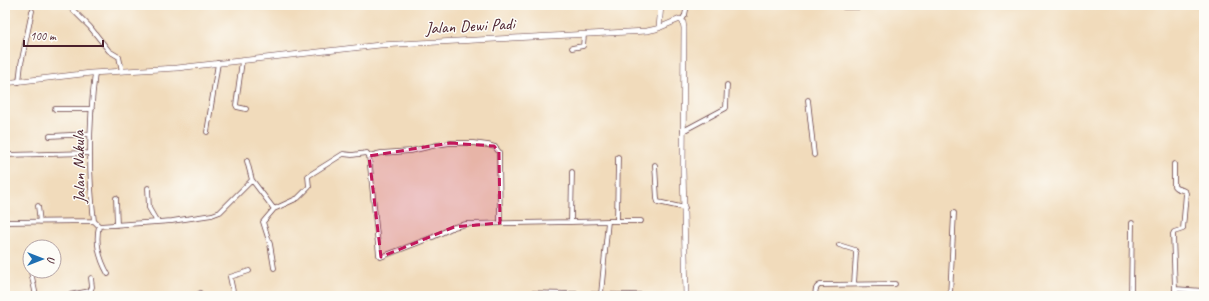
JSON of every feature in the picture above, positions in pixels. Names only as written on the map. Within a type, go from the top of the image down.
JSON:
[{"type":"street","points":[[68,5],[90,26],[108,50],[120,58],[122,71]]},
{"type":"street","points":[[659,28],[661,5]]},
{"type":"street","points":[[523,293],[686,296],[683,130],[684,28],[682,20],[686,14],[687,5]]},
{"type":"street","points":[[844,7],[875,5]]},
{"type":"street","points":[[20,82],[21,64],[32,11]]},
{"type":"street","name":"Jalan Dewi Padi","points":[[5,83],[95,73],[177,68],[380,44],[645,32],[659,28],[678,19],[682,20]]},
{"type":"street","points":[[572,48],[583,46],[584,34]]},
{"type":"street","points":[[242,61],[236,105],[237,107],[246,109]]},
{"type":"street","points":[[207,132],[218,63]]},
{"type":"street","name":"Jalan Nakula","points":[[5,222],[94,220],[91,186],[90,134],[95,73]]},
{"type":"street","points":[[683,130],[726,108],[727,85]]},
{"type":"street","points":[[808,100],[814,155]]},
{"type":"street","points":[[55,109],[92,109]]},
{"type":"street","points":[[50,136],[90,134]]},
{"type":"street","points":[[274,268],[270,244],[263,222],[274,209],[301,196],[309,187],[308,176],[343,154],[352,155],[367,153],[369,156],[381,153],[411,151],[450,143],[473,143],[494,146],[499,152],[500,224]]},
{"type":"street","points":[[5,155],[90,153]]},
{"type":"street","points":[[369,156],[379,255],[381,257],[433,237],[454,227],[466,224],[608,220],[641,222]]},
{"type":"street","points":[[617,220],[618,158]]},
{"type":"street","points":[[247,161],[254,182],[274,209]]},
{"type":"street","points":[[1174,164],[1174,186],[1176,189],[1186,193],[1183,230],[1174,232],[1173,234],[1175,296]]},
{"type":"street","points":[[655,165],[658,202],[685,208]]},
{"type":"street","points":[[571,222],[572,172]]},
{"type":"street","points":[[99,226],[172,221],[216,214],[254,182]]},
{"type":"street","points":[[148,188],[149,208],[157,222]]},
{"type":"street","points":[[116,198],[117,224]]},
{"type":"street","points":[[38,206],[40,222]]},
{"type":"street","points":[[950,296],[954,213]]},
{"type":"street","points":[[94,220],[99,226],[97,238],[98,252],[108,274]]},
{"type":"street","points":[[601,294],[608,220]]},
{"type":"street","points":[[1131,296],[1132,223]]},
{"type":"street","points":[[839,245],[855,250],[854,284]]},
{"type":"street","points":[[234,296],[230,277],[249,271]]},
{"type":"street","points":[[64,296],[90,291],[92,287],[91,278]]},
{"type":"street","points":[[32,279],[36,296]]},
{"type":"street","points":[[816,296],[815,291],[820,285],[895,284]]},
{"type":"street","points":[[1175,289],[1204,291]]},
{"type":"highlighted area","points":[[450,143],[494,146],[499,152],[500,223],[454,227],[381,257],[369,156]]}]
